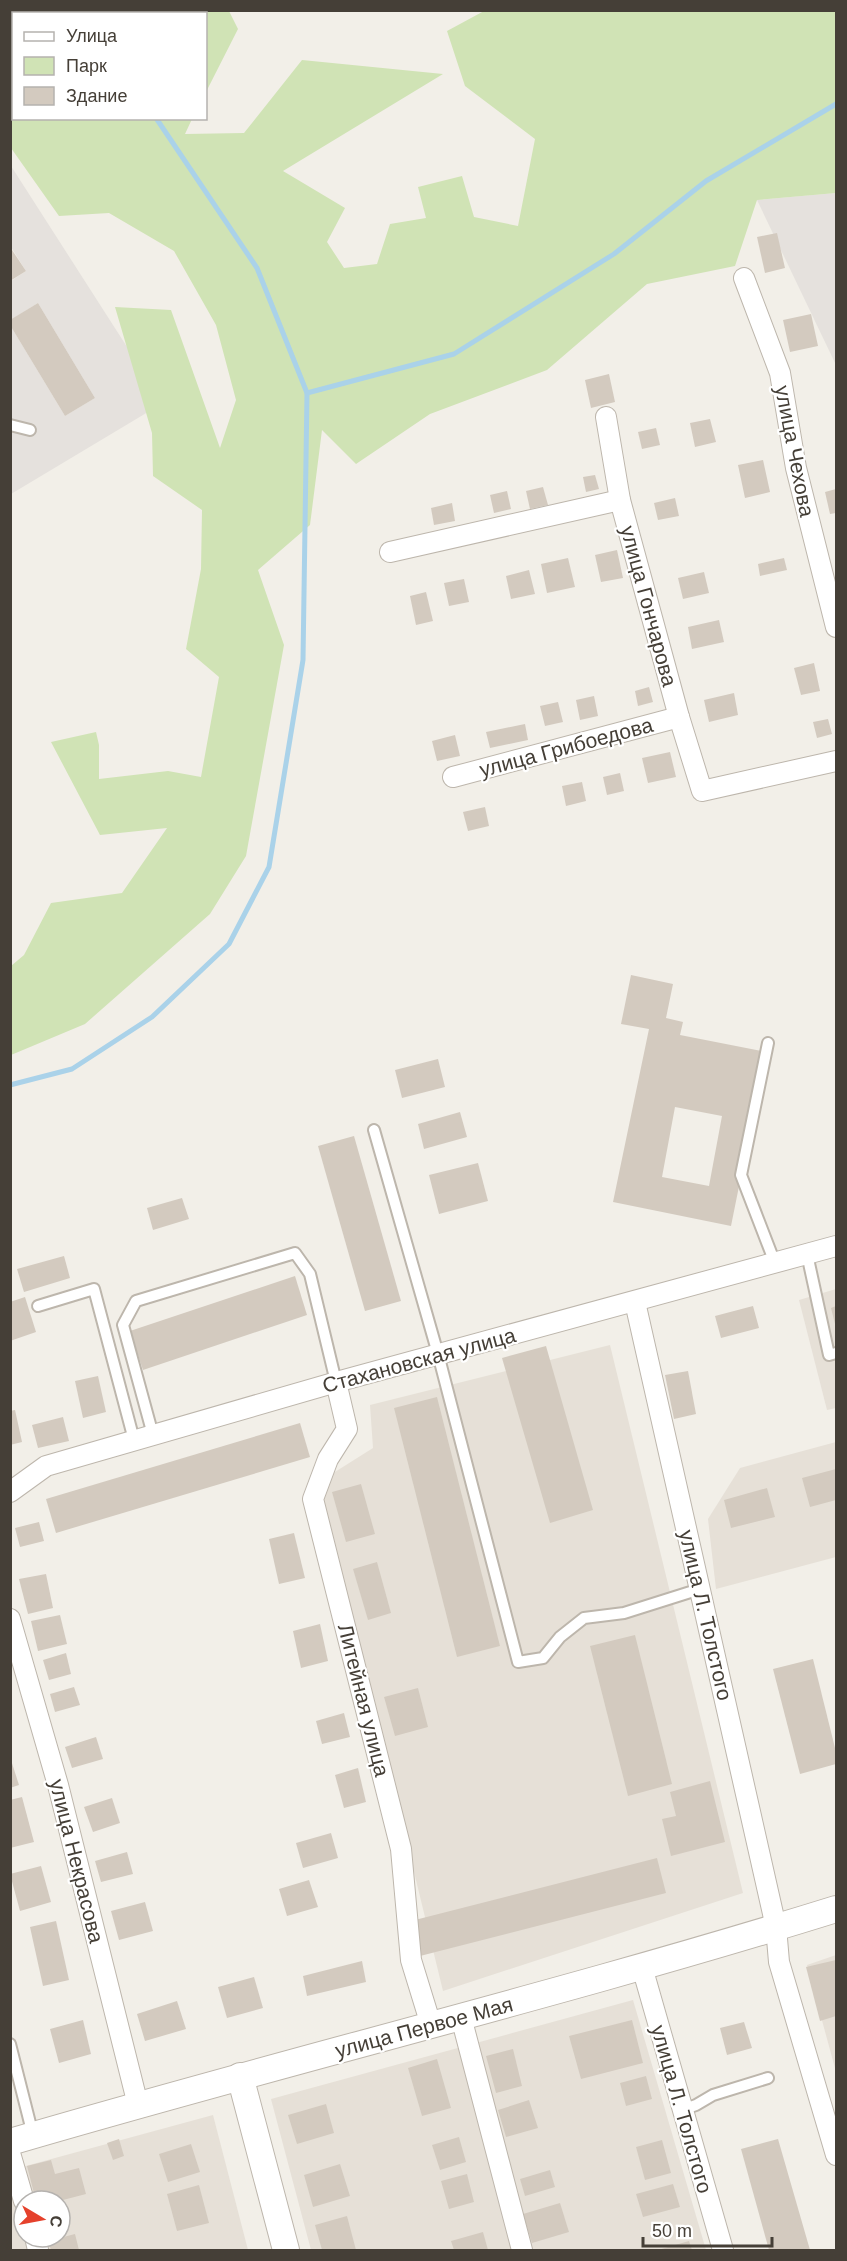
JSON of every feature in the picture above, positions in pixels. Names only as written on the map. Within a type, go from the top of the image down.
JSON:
[{"type":"street","name":"улица Чехова","points":[[744,278],[780,372],[796,468],[837,627]]},
{"type":"street","name":"улица Гончарова","points":[[606,417],[620,500],[679,717],[702,791],[837,761]]},
{"type":"street","points":[[390,552],[620,500]]},
{"type":"street","name":"улица Грибоедова","points":[[453,777],[679,717]]},
{"type":"street","name":"Стахановская улица","points":[[10,1492],[46,1466],[336,1382],[837,1246]]},
{"type":"street","name":"улица Л. Толстого","points":[[635,1302],[776,1927],[778,1962],[837,2155]]},
{"type":"street","name":"Литейная улица","points":[[336,1382],[347,1429],[328,1459],[313,1498],[401,1849],[411,1960],[431,2025]]},
{"type":"street","name":"улица Некрасова","points":[[10,1619],[58,1785],[138,2105]]},
{"type":"street","name":"улица Первое Мая","points":[[22,2139],[240,2076],[642,1967],[837,1909]]},
{"type":"street","name":"улица Л. Толстого","points":[[642,1967],[723,2250]]},
{"type":"street","points":[[460,2017],[522,2250]]},
{"type":"street","points":[[240,2076],[286,2250]]},
{"type":"street","points":[[10,2153],[20,2189]]},
{"type":"lane","points":[[10,425],[30,430]]},
{"type":"lane","points":[[768,1043],[741,1175],[774,1263]]},
{"type":"lane","points":[[374,1130],[438,1354],[518,1662],[543,1658],[560,1637],[584,1618],[624,1613],[699,1589]]},
{"type":"lane","points":[[153,1435],[123,1325],[136,1301],[295,1253],[310,1274],[336,1382]]},
{"type":"lane","points":[[807,1254],[829,1354],[837,1353]]},
{"type":"lane","points":[[38,1306],[94,1289],[134,1440]]},
{"type":"lane","points":[[10,2044],[22,2139]]},
{"type":"lane","points":[[682,2110],[713,2095],[768,2078]]},
{"type":"shaded area","points":[[11,166],[163,403],[11,494],[10,325],[65,416],[95,398],[38,303],[11,320],[11,281],[26,271],[11,247]]},
{"type":"shaded area","points":[[836,193],[836,365],[757,200]]},
{"type":"shaded area","points":[[836,1289],[836,1408],[827,1410],[799,1300]]},
{"type":"shaded area","points":[[610,1345],[743,1893],[443,1991],[319,1482],[373,1448],[370,1405]]},
{"type":"shaded area","points":[[836,1442],[836,1557],[716,1589],[708,1519],[740,1468]]},
{"type":"shaded area","points":[[836,1955],[836,2072],[807,1965]]},
{"type":"shaded area","points":[[633,2000],[706,2250],[311,2250],[271,2099]]},
{"type":"shaded area","points":[[213,2115],[248,2250],[11,2250],[11,2170]]},
{"type":"green space","points":[[11,10],[229,11],[238,29],[207,90],[207,12],[12,12],[12,120],[192,120],[185,134],[244,133],[302,60],[443,74],[283,171],[345,208],[327,242],[344,268],[377,264],[390,224],[426,218],[418,187],[462,176],[474,217],[518,226],[535,139],[465,86],[447,31],[484,11],[836,11],[836,193],[757,200],[735,266],[647,284],[547,370],[430,414],[356,464],[322,430],[310,525],[258,570],[284,645],[246,856],[210,914],[85,1024],[11,1055],[11,966],[24,955],[51,903],[122,893],[167,828],[100,835],[51,742],[96,732],[99,745],[99,779],[168,771],[201,777],[219,677],[186,649],[201,569],[202,510],[153,476],[152,433],[115,307],[171,310],[220,448],[236,400],[216,325],[174,251],[109,213],[59,216],[11,148]]},
{"type":"building","points":[[777,233],[785,268],[765,273],[757,237]]},
{"type":"building","points":[[10,247],[26,271],[10,281]]},
{"type":"building","points":[[38,303],[95,398],[65,416],[10,325],[10,320]]},
{"type":"building","points":[[811,314],[818,346],[790,352],[783,320]]},
{"type":"building","points":[[609,374],[615,402],[591,408],[585,380]]},
{"type":"building","points":[[710,419],[716,442],[695,447],[690,423]]},
{"type":"building","points":[[656,428],[660,445],[642,449],[638,432]]},
{"type":"building","points":[[763,460],[770,492],[745,498],[738,465]]},
{"type":"building","points":[[595,475],[599,489],[586,492],[583,477]]},
{"type":"building","points":[[543,487],[548,505],[530,509],[526,491]]},
{"type":"building","points":[[836,489],[836,513],[830,514],[825,492]]},
{"type":"building","points":[[507,491],[511,509],[494,513],[490,495]]},
{"type":"building","points":[[675,498],[679,516],[658,520],[654,503]]},
{"type":"building","points":[[452,503],[455,521],[434,525],[431,508]]},
{"type":"building","points":[[617,550],[623,578],[601,582],[595,555]]},
{"type":"building","points":[[568,558],[575,587],[547,593],[541,564]]},
{"type":"building","points":[[784,558],[787,570],[760,576],[758,564]]},
{"type":"building","points":[[529,570],[535,594],[511,599],[506,576]]},
{"type":"building","points":[[704,572],[709,593],[683,599],[678,578]]},
{"type":"building","points":[[464,579],[469,602],[449,606],[444,583]]},
{"type":"building","points":[[426,592],[433,621],[416,625],[410,596]]},
{"type":"building","points":[[719,620],[724,642],[692,649],[688,627]]},
{"type":"building","points":[[814,663],[820,691],[801,695],[794,668]]},
{"type":"building","points":[[649,687],[653,702],[638,706],[635,691]]},
{"type":"building","points":[[734,693],[738,715],[709,722],[704,700]]},
{"type":"building","points":[[594,696],[598,716],[580,720],[576,700]]},
{"type":"building","points":[[558,702],[563,722],[545,726],[540,706]]},
{"type":"building","points":[[828,719],[832,734],[817,738],[813,722]]},
{"type":"building","points":[[525,724],[528,740],[490,748],[486,732]]},
{"type":"building","points":[[455,735],[460,756],[437,761],[432,741]]},
{"type":"building","points":[[670,752],[676,777],[648,783],[642,758]]},
{"type":"building","points":[[620,773],[624,791],[607,795],[603,777]]},
{"type":"building","points":[[582,782],[586,801],[566,806],[562,786]]},
{"type":"building","points":[[485,807],[489,826],[468,831],[463,812]]},
{"type":"building","points":[[631,975],[673,984],[666,1018],[683,1022],[680,1035],[766,1052],[731,1226],[613,1202],[649,1029],[621,1024]],"holes":[[[675,1107],[722,1116],[709,1186],[662,1177]]]},
{"type":"building","points":[[438,1059],[445,1087],[402,1098],[395,1070]]},
{"type":"building","points":[[460,1112],[467,1137],[424,1149],[418,1124]]},
{"type":"building","points":[[354,1136],[401,1301],[365,1311],[318,1146]]},
{"type":"building","points":[[478,1163],[488,1201],[439,1214],[429,1175]]},
{"type":"building","points":[[182,1198],[189,1219],[153,1230],[147,1208]]},
{"type":"building","points":[[64,1256],[70,1278],[24,1292],[17,1269]]},
{"type":"building","points":[[295,1276],[307,1315],[143,1370],[130,1331]]},
{"type":"building","points":[[25,1297],[36,1332],[10,1341],[10,1302]]},
{"type":"building","points":[[753,1306],[759,1328],[721,1338],[715,1316]]},
{"type":"building","points":[[836,1306],[836,1328],[831,1308]]},
{"type":"building","points":[[546,1346],[593,1510],[550,1523],[502,1358]]},
{"type":"building","points":[[688,1371],[696,1414],[674,1419],[665,1375]]},
{"type":"building","points":[[98,1376],[106,1412],[83,1418],[75,1381]]},
{"type":"building","points":[[437,1397],[500,1646],[457,1657],[394,1408]]},
{"type":"building","points":[[15,1410],[22,1442],[10,1445],[10,1411]]},
{"type":"building","points":[[63,1417],[69,1441],[38,1448],[32,1425]]},
{"type":"building","points":[[300,1423],[310,1457],[56,1533],[46,1499]]},
{"type":"building","points":[[836,1469],[836,1500],[810,1507],[802,1478]]},
{"type":"building","points":[[361,1484],[375,1534],[346,1542],[332,1492]]},
{"type":"building","points":[[767,1488],[775,1517],[731,1528],[724,1500]]},
{"type":"building","points":[[39,1522],[44,1541],[20,1547],[15,1528]]},
{"type":"building","points":[[294,1533],[305,1578],[279,1584],[269,1539]]},
{"type":"building","points":[[377,1562],[391,1613],[368,1620],[353,1569]]},
{"type":"building","points":[[46,1574],[53,1608],[28,1614],[19,1579]]},
{"type":"building","points":[[60,1615],[67,1644],[38,1651],[31,1621]]},
{"type":"building","points":[[320,1624],[328,1661],[301,1668],[293,1631]]},
{"type":"building","points":[[635,1635],[672,1784],[628,1796],[590,1646]]},
{"type":"building","points":[[66,1653],[71,1674],[49,1680],[43,1660]]},
{"type":"building","points":[[813,1659],[836,1752],[836,1764],[800,1774],[773,1669]]},
{"type":"building","points":[[74,1687],[80,1705],[55,1712],[50,1694]]},
{"type":"building","points":[[418,1688],[428,1727],[395,1736],[384,1697]]},
{"type":"building","points":[[344,1713],[350,1737],[322,1744],[316,1721]]},
{"type":"building","points":[[96,1737],[103,1759],[72,1768],[65,1747]]},
{"type":"building","points":[[10,1757],[19,1785],[10,1788]]},
{"type":"building","points":[[358,1768],[366,1802],[344,1808],[335,1775]]},
{"type":"building","points":[[710,1781],[725,1842],[671,1856],[662,1819],[676,1816],[670,1792]]},
{"type":"building","points":[[22,1797],[34,1842],[10,1848],[10,1800]]},
{"type":"building","points":[[112,1798],[120,1823],[93,1832],[84,1807]]},
{"type":"building","points":[[331,1833],[338,1858],[303,1868],[296,1843]]},
{"type":"building","points":[[127,1852],[133,1874],[101,1882],[95,1861]]},
{"type":"building","points":[[657,1858],[666,1893],[420,1956],[411,1921]]},
{"type":"building","points":[[41,1866],[51,1902],[20,1911],[10,1874]]},
{"type":"building","points":[[309,1880],[318,1907],[287,1916],[279,1889]]},
{"type":"building","points":[[145,1902],[153,1931],[119,1940],[111,1911]]},
{"type":"building","points":[[56,1921],[69,1980],[43,1986],[30,1927]]},
{"type":"building","points":[[836,1960],[836,2016],[820,2021],[806,1967]]},
{"type":"building","points":[[362,1961],[366,1982],[307,1996],[303,1976]]},
{"type":"building","points":[[254,1977],[263,2008],[227,2018],[218,1987]]},
{"type":"building","points":[[177,2001],[186,2029],[145,2041],[137,2014]]},
{"type":"building","points":[[83,2020],[91,2054],[59,2063],[50,2029]]},
{"type":"building","points":[[632,2020],[643,2063],[581,2079],[569,2036]]},
{"type":"building","points":[[744,2022],[752,2048],[727,2055],[720,2028]]},
{"type":"building","points":[[513,2049],[522,2086],[496,2093],[486,2056]]},
{"type":"building","points":[[437,2059],[451,2108],[422,2116],[408,2068]]},
{"type":"building","points":[[646,2076],[652,2099],[626,2106],[620,2083]]},
{"type":"building","points":[[529,2100],[538,2128],[506,2137],[498,2110]]},
{"type":"building","points":[[326,2104],[334,2133],[297,2144],[288,2115]]},
{"type":"building","points":[[459,2137],[466,2162],[440,2170],[432,2145]]},
{"type":"building","points":[[119,2139],[124,2156],[113,2160],[107,2143]]},
{"type":"building","points":[[778,2139],[810,2250],[769,2250],[741,2149]]},
{"type":"building","points":[[662,2140],[671,2173],[645,2180],[636,2147]]},
{"type":"building","points":[[191,2144],[200,2172],[168,2182],[159,2154]]},
{"type":"building","points":[[51,2160],[55,2174],[79,2168],[86,2194],[72,2198],[72,2189],[33,2189],[27,2166]]},
{"type":"building","points":[[340,2164],[350,2196],[313,2207],[304,2175]]},
{"type":"building","points":[[550,2170],[555,2187],[525,2196],[520,2179]]},
{"type":"building","points":[[467,2174],[474,2202],[449,2209],[441,2181]]},
{"type":"building","points":[[673,2184],[680,2207],[643,2217],[636,2194]]},
{"type":"building","points":[[199,2185],[209,2223],[177,2231],[167,2194]]},
{"type":"building","points":[[560,2203],[569,2232],[532,2243],[523,2214]]},
{"type":"building","points":[[347,2216],[356,2250],[322,2250],[315,2225]]},
{"type":"building","points":[[483,2232],[488,2250],[454,2250],[451,2241]]},
{"type":"building","points":[[75,2234],[79,2250],[51,2250],[72,2249],[72,2235]]},
{"type":"building","points":[[689,2241],[692,2250],[658,2250]]},
{"type":"waterway","points":[[307,393],[454,354],[614,254],[706,181],[836,104]]},
{"type":"waterway","points":[[10,1085],[72,1069],[152,1017],[229,944],[269,867],[303,660],[307,393],[257,268],[157,120]]}]
